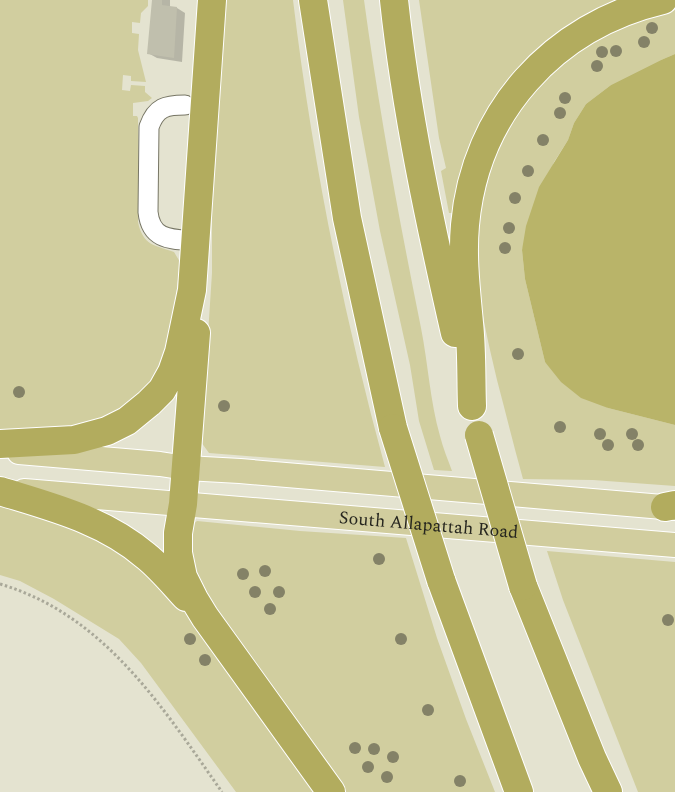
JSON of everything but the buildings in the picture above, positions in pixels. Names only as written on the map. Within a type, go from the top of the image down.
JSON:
[{"type":"highway","points":[[0,444],[90,437],[115,428],[134,417],[156,397],[172,372],[179,352],[192,290],[212,0]]},
{"type":"highway","points":[[313,0],[346,218],[393,428],[441,580],[519,792]]},
{"type":"highway","points":[[394,0],[406,93],[428,211],[479,435],[523,586],[592,758],[608,792]]},
{"type":"highway","points":[[472,406],[469,324],[464,277],[465,225],[473,177],[493,126],[519,88],[556,51],[591,27],[632,9],[662,0]]},
{"type":"highway","points":[[192,290],[198,318],[183,504],[178,538],[180,566],[183,577],[205,618]]},
{"type":"highway","points":[[0,490],[65,511],[115,534],[144,554],[205,618],[331,792]]},
{"type":"main road","name":"South Allapattah Road","points":[[0,451],[160,464],[186,468],[671,506]]},
{"type":"main road","name":"South Allapattah Road","points":[[0,490],[675,545]]},
{"type":"lane","points":[[186,105],[168,105],[159,110],[149,127],[148,212],[149,222],[154,231],[161,236],[196,241]]},
{"type":"path","points":[[0,584],[16,589],[62,612],[101,640],[135,673],[222,792]]},
{"type":"shaded area","points":[[0,0],[148,0],[148,6],[141,13],[140,23],[132,22],[132,33],[139,34],[138,50],[146,82],[131,81],[131,76],[123,75],[122,90],[130,91],[131,85],[145,86],[145,92],[152,98],[148,101],[133,103],[133,116],[138,118],[138,222],[143,236],[147,240],[156,246],[174,252],[180,262],[175,306],[161,373],[112,423],[0,436]]},
{"type":"shaded area","points":[[224,0],[293,0],[309,118],[330,235],[342,293],[385,467],[209,453],[201,442],[212,273],[212,157]]},
{"type":"shaded area","points":[[343,0],[364,0],[397,205],[434,409],[441,440],[452,471],[434,470],[419,421],[410,365],[380,231],[359,117]]},
{"type":"shaded area","points":[[419,0],[627,0],[469,151],[458,182],[453,213],[449,213],[441,171],[446,168],[439,138]]},
{"type":"shaded area","points":[[675,10],[675,54],[611,85],[586,104],[574,123],[568,140],[554,162],[522,250],[525,279],[545,362],[608,408],[675,425],[675,486],[593,480],[523,479],[497,380],[479,291],[477,261],[480,219],[484,197],[497,153],[516,114],[527,97],[563,63],[587,45],[618,29],[637,21]]},
{"type":"shaded area","points":[[675,54],[675,425],[608,408],[581,398],[561,382],[545,362],[525,279],[522,250],[526,226],[539,187],[568,140],[574,123],[586,104],[611,85]]},
{"type":"shaded area","points":[[0,504],[106,539],[177,599],[320,792],[236,792],[141,663],[119,639],[54,599],[20,581],[0,575]]},
{"type":"shaded area","points":[[197,521],[300,531],[406,538],[437,638],[495,792],[340,792],[264,686],[190,568],[192,525]]},
{"type":"shaded area","points":[[547,551],[675,562],[675,792],[638,792],[563,600]]}]
